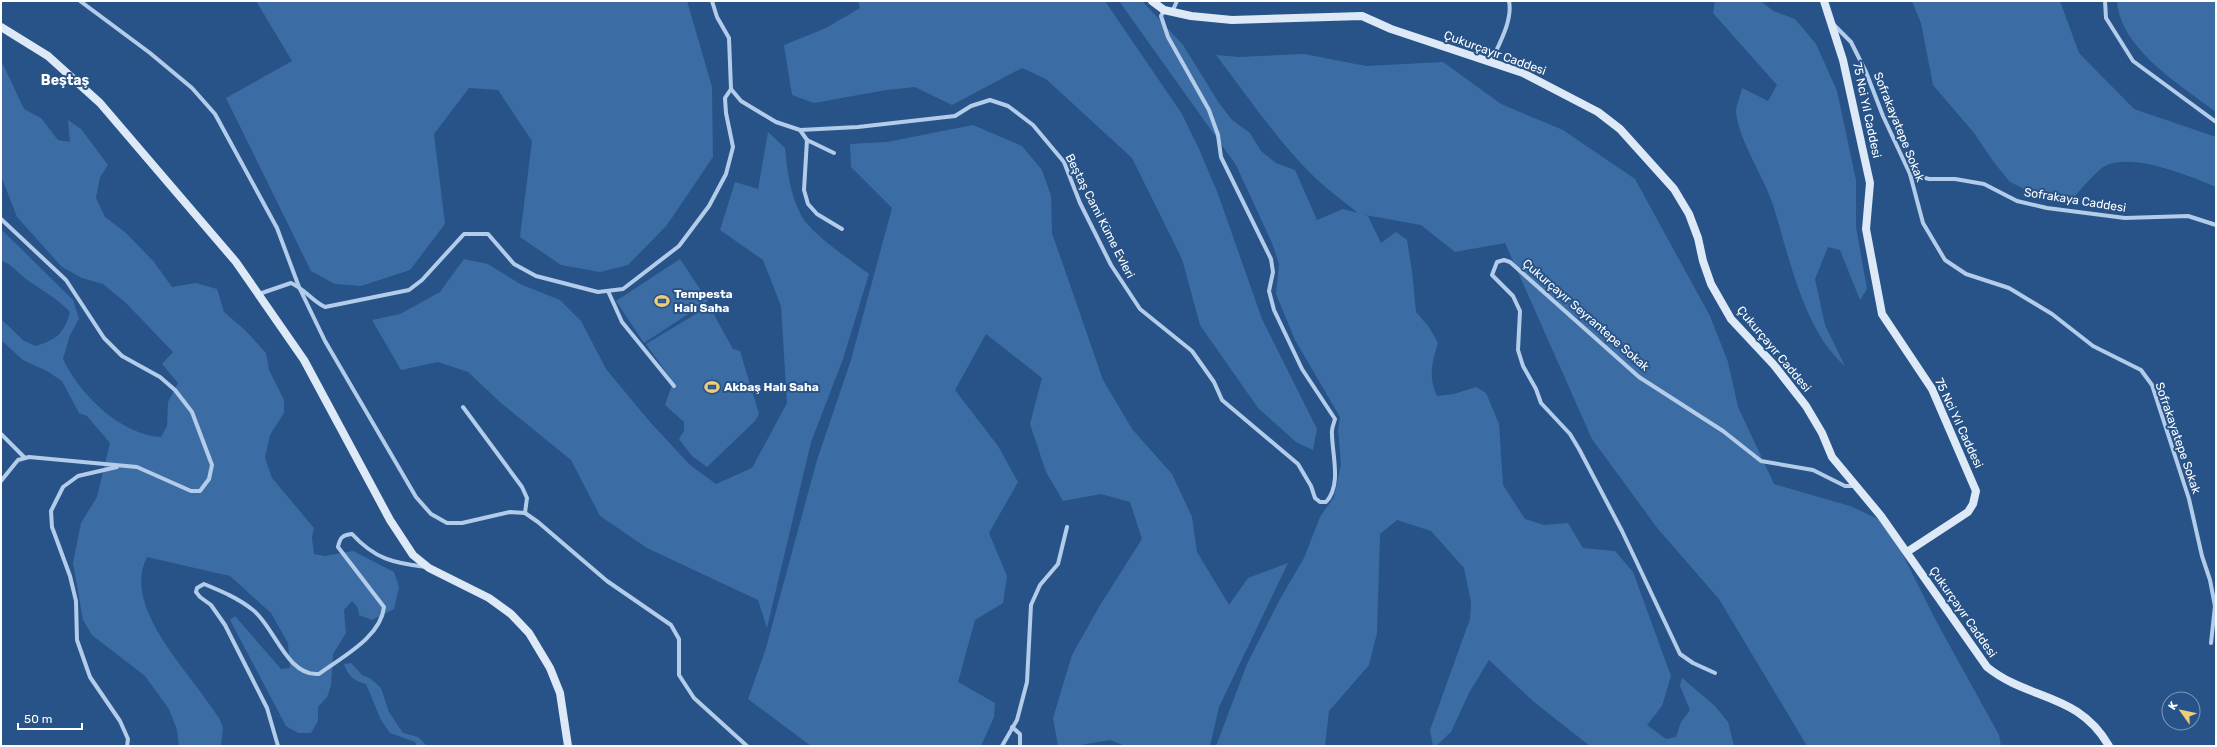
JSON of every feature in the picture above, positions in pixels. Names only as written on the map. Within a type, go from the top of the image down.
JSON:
[{"type":"street","points":[[80,1],[156,58],[192,88],[215,114],[277,228],[299,287],[325,341],[416,497],[431,514],[447,523],[462,523],[510,512],[525,513],[607,581],[671,625],[679,639],[679,675],[694,698],[747,746]]},
{"type":"street","points":[[258,294],[291,283],[299,287],[315,302],[325,307],[409,290],[422,280],[464,234],[478,233],[488,234],[514,264],[536,276],[598,292],[623,289],[679,246],[709,206],[726,174],[733,147],[725,105],[725,98],[731,89],[729,38],[717,17],[712,1]]},
{"type":"street","name":"Çukurçayır Caddesi","points":[[1152,1],[1168,11],[1191,16],[1232,20],[1362,16],[1391,29],[1523,73],[1598,112],[1620,129],[1674,189],[1689,214],[1698,238],[1703,261],[1711,284],[1731,319],[1774,365],[1806,406],[1822,432],[1832,457],[1881,516],[1987,667],[2000,677],[2044,695],[2082,713],[2100,730],[2109,746]]},
{"type":"street","points":[[1168,11],[1177,1]]},
{"type":"street","points":[[1491,62],[1503,34],[1510,7],[1509,1]]},
{"type":"street","name":"75 Nci Yıl Caddesi","points":[[1824,1],[1843,60],[1870,183],[1866,229],[1882,314],[1932,389],[1976,491],[1973,504],[1968,512],[1907,552]]},
{"type":"street","points":[[2105,1],[2106,18],[2133,61],[2216,122]]},
{"type":"street","name":"Beştaş Cami Küme Evleri","points":[[731,89],[741,101],[776,122],[800,130],[858,127],[955,116],[971,106],[990,100],[1008,106],[1033,125],[1064,162],[1080,203],[1112,265],[1140,309],[1192,351],[1214,382],[1222,400],[1298,464],[1311,486],[1315,498],[1320,502],[1326,502],[1329,498],[1336,472],[1331,433],[1335,419],[1302,369],[1274,310],[1269,291],[1273,272],[1271,259],[1221,157],[1218,135],[1208,110],[1168,37],[1161,16],[1168,11]]},
{"type":"street","name":"Sofrakayatepe Sokak","points":[[1831,23],[1851,42],[1910,174],[1923,223],[1945,260],[1966,274],[2009,288],[2046,311],[2093,346],[2141,370],[2152,385],[2189,499],[2202,556],[2210,580],[2214,606],[2211,643]]},
{"type":"street","points":[[1,27],[48,56],[100,103],[236,262],[304,360],[390,520],[413,555],[429,568],[489,598],[511,614],[529,633],[547,662],[560,693],[568,746]]},
{"type":"street","points":[[800,130],[807,140],[834,153]]},
{"type":"street","points":[[807,140],[804,190],[808,204],[817,214],[842,229]]},
{"type":"street","name":"Sofrakaya Caddesi","points":[[1910,174],[1929,179],[1955,179],[1984,184],[2017,201],[2047,208],[2125,218],[2188,216],[2216,225]]},
{"type":"street","points":[[1,219],[66,280],[104,338],[122,356],[160,377],[175,390],[192,412],[212,465],[208,479],[200,491],[191,491],[137,467],[25,458],[18,460],[1,481]]},
{"type":"street","name":"Çukurçayır Seyrantepe Sokak","points":[[1715,673],[1693,663],[1680,654],[1622,531],[1579,449],[1570,434],[1541,403],[1536,389],[1523,366],[1518,350],[1520,311],[1513,296],[1492,275],[1497,262],[1504,260],[1510,262],[1639,377],[1723,431],[1761,461],[1813,470],[1845,486],[1855,486]]},
{"type":"street","points":[[608,291],[622,322],[674,386]]},
{"type":"street","points":[[463,407],[522,487],[527,498],[525,513]]},
{"type":"street","points":[[1,434],[25,458]]},
{"type":"street","points":[[124,466],[78,476],[63,486],[51,511],[52,527],[70,576],[76,601],[77,640],[90,677],[120,721],[128,739],[127,746]]},
{"type":"street","points":[[1002,746],[1016,720],[1027,682],[1031,605],[1040,584],[1058,564],[1067,527]]},
{"type":"street","points":[[278,746],[268,708],[225,625],[211,605],[196,592],[197,588],[204,584],[235,597],[255,611],[294,664],[310,674],[319,674],[369,636],[382,617],[384,607],[338,547],[340,539],[343,535],[352,534],[367,550],[398,564],[429,568]]},
{"type":"street","points":[[1012,727],[1020,734],[1020,746]]},
{"type":"shaded area","points":[[256,1],[687,1],[712,87],[713,157],[667,225],[628,265],[600,272],[561,265],[520,237],[532,141],[498,90],[469,88],[434,134],[445,224],[410,270],[361,286],[335,284],[311,271],[226,98],[292,61]]},
{"type":"shaded area","points":[[858,1],[1105,1],[1182,114],[1199,149],[1218,194],[1262,319],[1317,429],[1313,450],[1296,442],[1258,408],[1200,325],[1182,259],[1132,158],[1046,79],[1022,68],[952,105],[915,87],[886,90],[814,103],[792,95],[784,45],[826,28],[860,8]]},
{"type":"shaded area","points":[[1119,1],[1142,1],[1183,45],[1219,103],[1232,120],[1250,133],[1261,151],[1276,163],[1295,170],[1317,220],[1343,209],[1358,213],[1307,170],[1279,139],[1216,55],[1239,57],[1304,54],[1366,66],[1443,62],[1501,104],[1563,130],[1635,179],[1710,316],[1728,362],[1738,407],[1774,484],[1850,506],[1887,523],[1935,619],[1999,735],[2001,746],[1807,746],[1719,599],[1658,529],[1592,439],[1505,243],[1455,252],[1421,225],[1365,215],[1368,216],[1381,243],[1396,232],[1407,240],[1416,312],[1429,327],[1438,343],[1432,370],[1434,389],[1437,396],[1454,394],[1476,387],[1486,393],[1499,424],[1503,485],[1525,519],[1544,525],[1568,523],[1583,548],[1615,551],[1633,572],[1671,676],[1662,706],[1647,725],[1666,739],[1676,737],[1681,722],[1690,710],[1680,686],[1682,678],[1715,706],[1728,722],[1734,746],[1590,746],[1534,702],[1489,660],[1469,693],[1451,732],[1436,746],[1433,746],[1430,730],[1470,619],[1471,602],[1464,568],[1431,531],[1397,520],[1380,534],[1377,633],[1369,665],[1329,711],[1325,746],[1216,746],[1247,664],[1280,599],[1304,558],[1320,517],[1334,497],[1341,464],[1338,430],[1340,417],[1295,340],[1276,294],[1279,264],[1272,243],[1236,165]]},
{"type":"shaded area","points":[[1715,1],[1761,1],[1773,11],[1795,19],[1816,44],[1837,91],[1856,180],[1856,227],[1867,289],[1860,300],[1840,250],[1828,247],[1815,279],[1825,325],[1845,366],[1831,351],[1818,333],[1808,312],[1799,291],[1769,193],[1742,136],[1738,124],[1736,109],[1742,88],[1768,101],[1777,85],[1713,13]]},
{"type":"shaded area","points":[[1912,1],[2060,1],[2079,53],[2134,109],[2216,137],[2216,187],[2161,167],[2130,162],[2116,162],[2105,166],[2070,201],[2045,199],[2010,182],[1993,161],[1974,133],[1933,85],[1921,23]]},
{"type":"shaded area","points":[[2117,1],[2216,1],[2216,112],[2170,78],[2140,50],[2129,35],[2121,18]]},
{"type":"shaded area","points":[[1,60],[24,109],[41,118],[58,140],[70,142],[68,120],[81,129],[108,165],[100,177],[96,198],[105,217],[126,233],[154,262],[172,287],[196,283],[217,289],[224,312],[246,331],[266,353],[269,370],[284,400],[284,413],[270,435],[265,458],[272,478],[314,528],[312,538],[314,554],[325,556],[353,551],[394,572],[399,587],[394,609],[372,620],[359,615],[358,608],[352,601],[344,610],[346,633],[333,654],[331,686],[327,697],[318,707],[318,721],[311,733],[298,733],[286,726],[230,620],[235,616],[281,669],[290,668],[288,643],[271,613],[230,576],[147,557],[141,576],[143,595],[149,615],[159,634],[221,722],[223,730],[221,746],[179,746],[177,730],[169,709],[145,676],[92,635],[83,620],[73,563],[81,523],[97,497],[110,443],[87,416],[79,413],[62,381],[47,371],[23,360],[1,340],[1,319],[24,341],[36,346],[59,335],[65,326],[70,312],[60,302],[26,279],[11,266],[1,261],[1,229],[73,300],[79,319],[70,335],[63,359],[79,386],[90,399],[117,421],[131,429],[146,435],[161,437],[167,426],[168,402],[178,383],[162,364],[173,352],[125,302],[103,284],[82,278],[62,267],[17,217],[1,176]]},
{"type":"shaded area","points":[[973,125],[1022,146],[1042,170],[1051,196],[1052,233],[1103,380],[1132,429],[1172,474],[1192,517],[1197,552],[1229,605],[1248,578],[1288,563],[1219,707],[1210,746],[1125,746],[1110,740],[1075,746],[1058,746],[1053,718],[1072,655],[1099,607],[1142,539],[1130,502],[1101,494],[1063,501],[1046,472],[1030,424],[1042,378],[986,334],[955,390],[998,446],[1018,482],[989,533],[1007,576],[1003,603],[975,620],[958,682],[995,703],[994,717],[981,746],[811,746],[748,699],[766,648],[817,460],[851,360],[892,208],[851,167],[850,144],[887,142]]},
{"type":"shaded area","points":[[768,132],[785,148],[791,189],[800,213],[805,221],[831,246],[869,274],[843,359],[811,442],[767,628],[758,600],[647,548],[600,516],[571,460],[501,403],[468,372],[438,362],[401,370],[372,320],[400,314],[440,292],[464,259],[488,264],[520,284],[560,300],[581,321],[606,369],[650,422],[690,465],[716,484],[752,468],[787,403],[781,306],[763,260],[720,230],[735,182],[758,189]]},
{"type":"shaded area","name":"Tempesta Halı Saha","points":[[680,259],[708,301],[644,343],[616,301]]},
{"type":"shaded area","name":"Akbaş Halı Saha","points":[[709,306],[733,349],[740,351],[759,414],[755,421],[707,467],[692,456],[679,439],[684,431],[684,422],[665,405],[673,382],[646,344]]},
{"type":"shaded area","points":[[351,663],[362,675],[371,679],[381,688],[389,712],[403,733],[418,737],[427,746],[417,746],[415,742],[390,733],[381,720],[366,684],[355,680],[347,672],[344,664]]},
{"type":"place","name":"Tempesta Halı Saha","points":[[662,301]]},
{"type":"place","name":"Akbaş Halı Saha","points":[[712,387]]},
{"type":"district","name":"Beştaş","points":[[65,80]]}]
